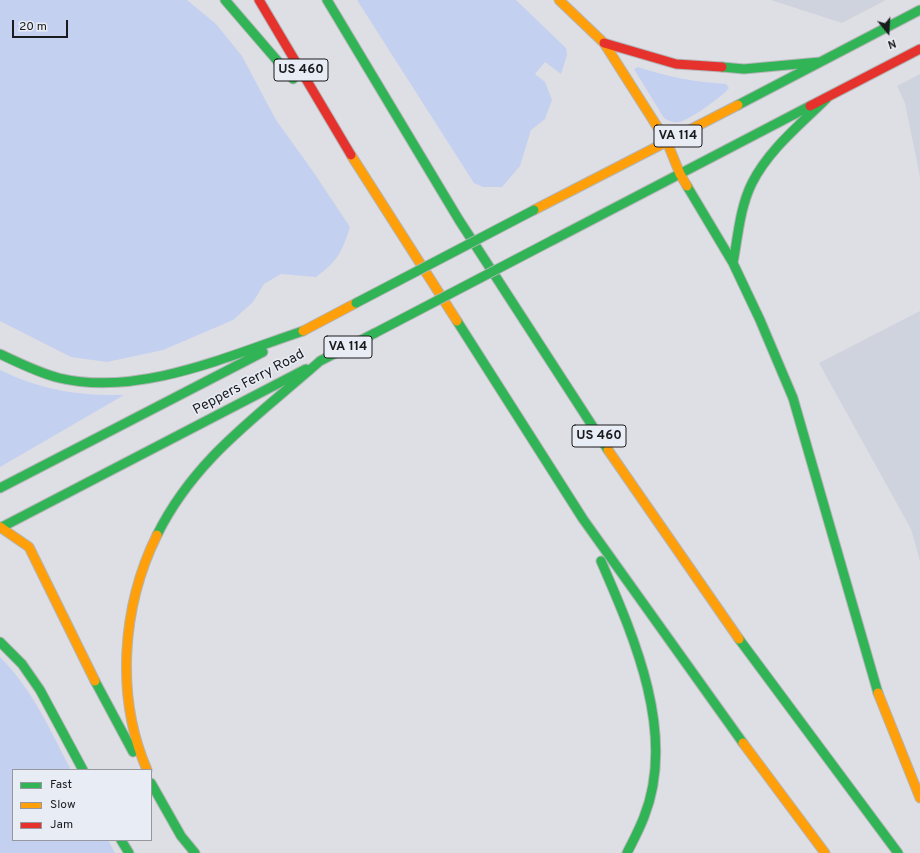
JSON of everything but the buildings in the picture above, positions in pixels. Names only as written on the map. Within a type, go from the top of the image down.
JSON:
[{"type":"main road","points":[[225,0],[260,38],[342,140]]},
{"type":"main road","name":"US 460","points":[[259,0],[342,140],[584,519],[701,686],[825,853]]},
{"type":"main road","name":"US 460","points":[[327,0],[404,130],[504,292],[603,442],[753,658],[898,853]]},
{"type":"main road","points":[[559,0],[604,43],[667,142],[680,174],[733,263],[760,320],[793,398],[812,459],[838,558],[882,705],[920,798]]},
{"type":"main road","name":"VA 114","points":[[667,142],[920,10]]},
{"type":"main road","points":[[604,43],[676,64],[744,69],[820,62]]},
{"type":"main road","name":"VA 114","points":[[680,174],[920,49]]},
{"type":"main road","points":[[733,263],[741,218],[752,183],[769,157],[827,98]]},
{"type":"main road","name":"Peppers Ferry Road","points":[[0,488],[667,142]]},
{"type":"main road","name":"Peppers Ferry Road","points":[[1,527],[680,174]]},
{"type":"main road","points":[[0,354],[22,365],[60,378],[98,383],[131,382],[164,376],[303,331]]},
{"type":"main road","points":[[147,769],[134,729],[128,691],[127,652],[130,617],[138,582],[151,548],[167,517],[189,483],[218,448],[320,361]]},
{"type":"main road","points":[[584,519],[624,612],[652,699],[655,726],[654,767],[650,801],[635,840],[627,853]]},
{"type":"main road","points":[[1,527],[28,548],[110,711],[143,769]]},
{"type":"main road","points":[[0,642],[22,664],[40,690],[82,769]]},
{"type":"main road","points":[[152,781],[162,803]]},
{"type":"main road","points":[[152,785],[181,836],[195,853]]},
{"type":"main road","points":[[122,841],[129,853]]},
{"type":"shaded area","points":[[0,0],[187,0],[216,24],[242,56],[276,120],[350,227],[342,250],[334,261],[316,277],[281,274],[264,284],[253,302],[233,320],[163,350],[107,362],[71,357],[0,321]]},
{"type":"shaded area","points":[[357,0],[516,0],[566,48],[567,55],[561,74],[545,62],[535,74],[545,82],[552,100],[545,119],[531,130],[520,166],[502,187],[483,187],[474,183]]},
{"type":"shaded area","points":[[771,0],[886,0],[842,23]]},
{"type":"shaded area","points":[[638,67],[660,74],[704,82],[726,84],[729,88],[698,112],[679,122],[673,122],[664,118],[634,69]]},
{"type":"shaded area","points":[[920,74],[920,177],[905,103],[897,86]]},
{"type":"shaded area","points":[[920,311],[920,561],[911,529],[819,363]]},
{"type":"shaded area","points":[[0,370],[15,377],[45,387],[75,393],[124,395],[0,467]]},
{"type":"shaded area","points":[[0,657],[22,683],[40,711],[70,769],[12,769],[12,841],[109,841],[115,853],[0,853]]},
{"type":"traffic: fast","points":[[225,0],[293,79]]},
{"type":"traffic: fast","points":[[327,0],[459,220],[608,450]]},
{"type":"traffic: fast","points":[[738,105],[920,10]]},
{"type":"traffic: fast","points":[[722,67],[744,69],[820,62]]},
{"type":"traffic: fast","points":[[733,263],[742,212],[752,183],[767,159],[776,148],[827,98]]},
{"type":"traffic: fast","points":[[553,240],[810,106]]},
{"type":"traffic: fast","points":[[687,186],[733,263],[760,320],[793,398],[878,693]]},
{"type":"traffic: fast","points":[[356,303],[534,210]]},
{"type":"traffic: fast","points":[[375,333],[553,240]]},
{"type":"traffic: fast","points":[[457,321],[583,519],[743,743]]},
{"type":"traffic: fast","points":[[0,354],[37,371],[59,378],[89,382],[120,382],[152,378],[183,371],[214,362],[303,331]]},
{"type":"traffic: fast","points":[[320,361],[375,333]]},
{"type":"traffic: fast","points":[[0,488],[263,352]]},
{"type":"traffic: fast","points":[[157,535],[172,508],[190,483],[209,461],[251,420],[320,361]]},
{"type":"traffic: fast","points":[[0,528],[306,369]]},
{"type":"traffic: fast","points":[[601,561],[614,590],[638,654],[647,686],[654,720],[656,753],[653,785],[644,817],[627,853]]},
{"type":"traffic: fast","points":[[739,639],[898,853]]},
{"type":"traffic: fast","points":[[0,642],[22,664],[40,690],[82,769]]},
{"type":"traffic: fast","points":[[95,681],[133,752]]},
{"type":"traffic: fast","points":[[152,785],[181,836],[195,853]]},
{"type":"traffic: fast","points":[[122,841],[129,853]]},
{"type":"traffic: slow","points":[[559,0],[604,43],[667,142],[680,174],[687,186]]},
{"type":"traffic: slow","points":[[534,210],[738,105]]},
{"type":"traffic: slow","points":[[351,155],[457,321]]},
{"type":"traffic: slow","points":[[303,331],[356,303]]},
{"type":"traffic: slow","points":[[608,450],[739,639]]},
{"type":"traffic: slow","points":[[0,527],[29,547],[95,681]]},
{"type":"traffic: slow","points":[[147,769],[137,742],[130,712],[127,682],[127,651],[130,621],[136,591],[145,562],[157,535]]},
{"type":"traffic: slow","points":[[878,693],[920,798]]},
{"type":"traffic: slow","points":[[743,743],[825,853]]},
{"type":"traffic: jam","points":[[259,0],[351,155]]},
{"type":"traffic: jam","points":[[604,43],[676,64],[722,67]]},
{"type":"traffic: jam","points":[[810,106],[920,49]]}]
